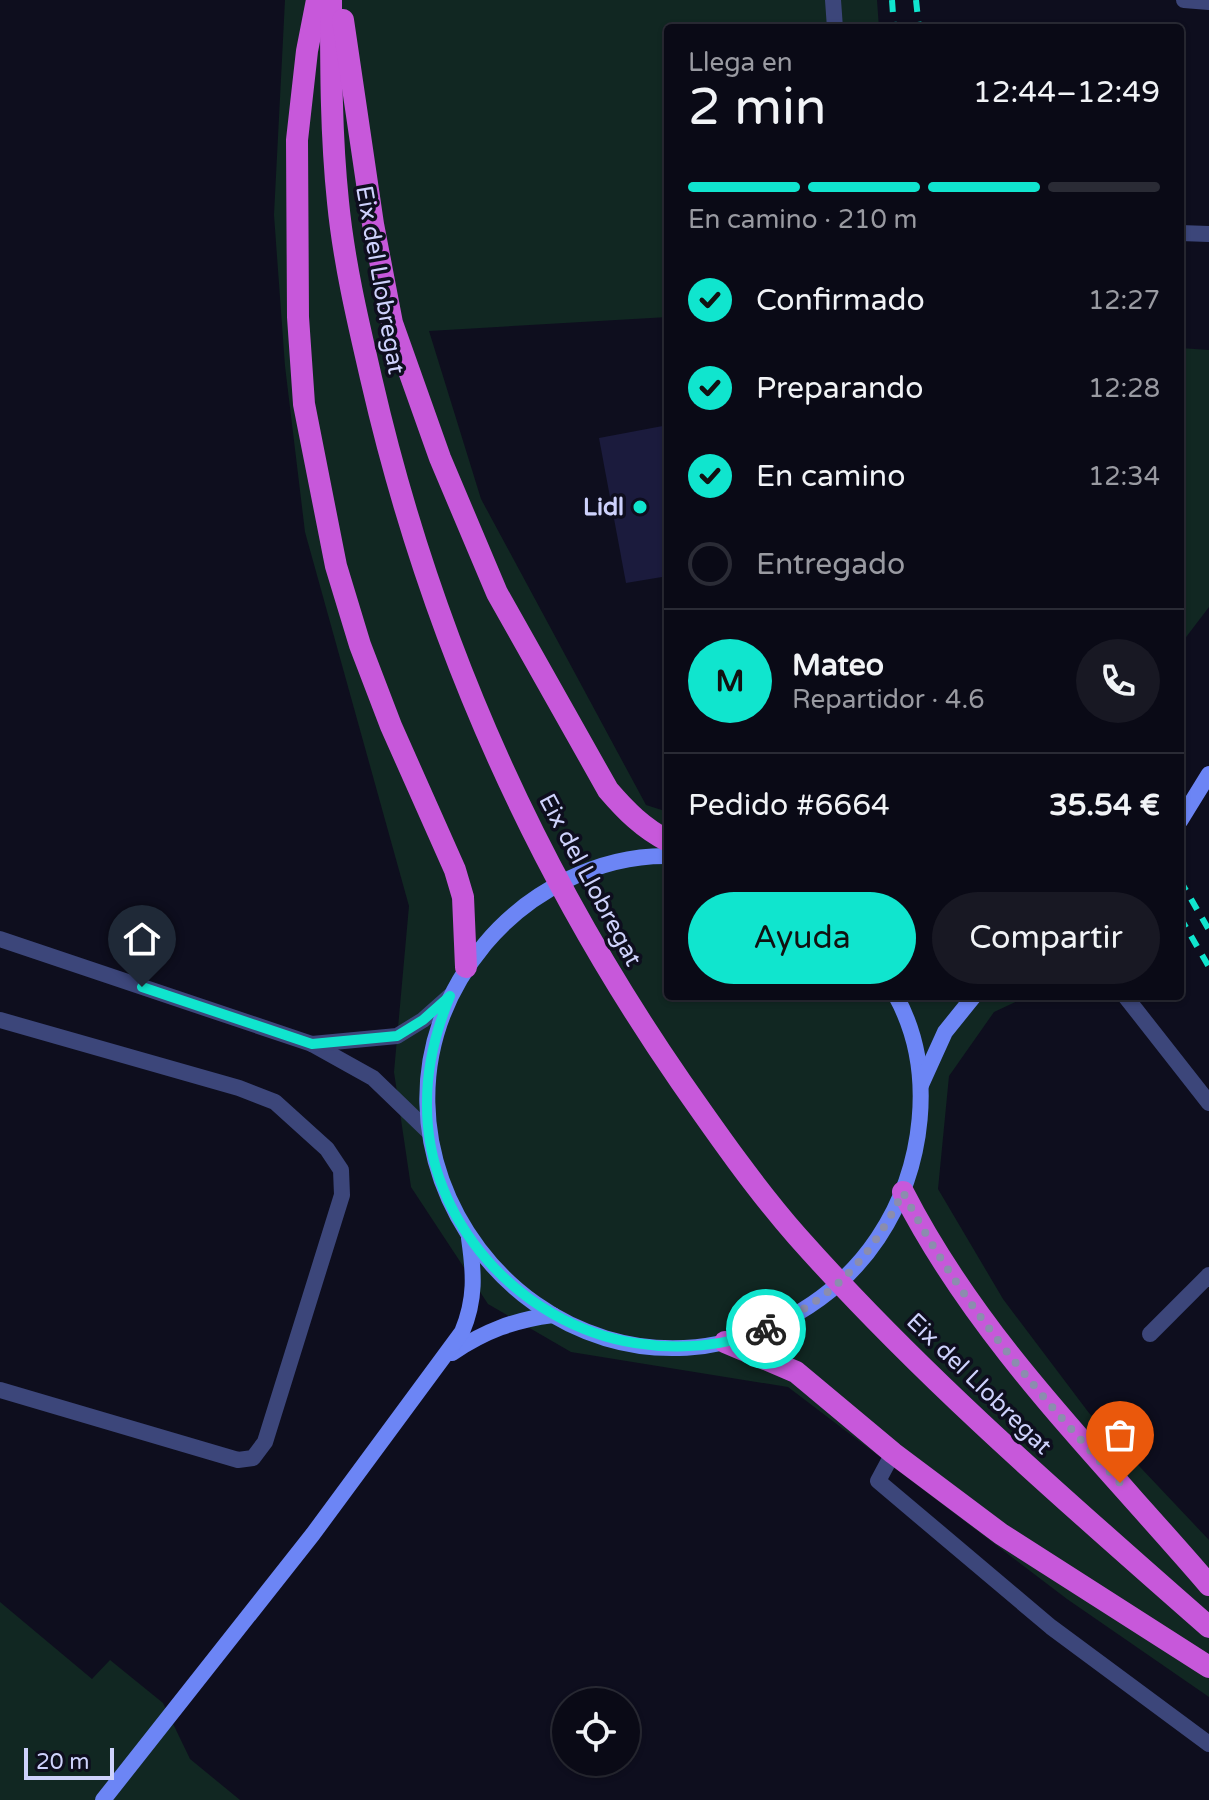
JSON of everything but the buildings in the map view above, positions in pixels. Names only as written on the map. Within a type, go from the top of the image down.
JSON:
[{"type":"highway","points":[[317,0],[307,51],[297,140],[298,317],[304,404],[336,566],[360,645],[391,726],[459,883],[463,897],[466,967]]},
{"type":"highway","name":"Eix del Llobregat","points":[[331,0],[331,118],[338,205],[352,296],[388,453],[460,673],[493,751],[595,948],[648,1034],[704,1115],[795,1233],[891,1337],[1052,1490],[1209,1627]]},
{"type":"highway","points":[[341,0],[370,208],[392,323],[440,458],[497,593],[608,790],[630,815],[664,839]]},
{"type":"highway","points":[[903,1192],[934,1251],[978,1314],[1080,1439],[1209,1585]]},
{"type":"highway","points":[[725,1342],[796,1372],[893,1453],[1001,1534],[1209,1667]]},
{"type":"main road","points":[[1184,815],[1209,774]]},
{"type":"main road","points":[[664,856],[596,867],[545,891],[502,924],[466,967],[440,1022],[428,1076],[429,1132],[437,1169],[450,1205],[469,1237],[502,1277],[553,1315],[619,1341],[654,1346],[690,1346],[725,1342],[758,1332],[790,1318],[828,1292],[869,1252],[888,1223],[903,1192],[918,1140],[920,1086],[913,1043],[897,1000]]},
{"type":"main road","points":[[920,1086],[945,1032],[971,1000]]},
{"type":"main road","points":[[103,1800],[313,1534],[462,1332],[471,1312],[475,1286],[469,1237]]},
{"type":"main road","points":[[444,1359],[479,1335],[502,1325],[553,1315]]},
{"type":"street","points":[[833,0],[835,24]]},
{"type":"street","points":[[1184,0],[1209,2]]},
{"type":"street","points":[[1184,233],[1209,234]]},
{"type":"street","points":[[0,939],[312,1044],[373,1078],[429,1132]]},
{"type":"street","points":[[312,1044],[397,1036],[423,1020],[450,996]]},
{"type":"street","points":[[1128,1000],[1209,1103]]},
{"type":"street","points":[[0,1020],[239,1088],[275,1102],[327,1149],[341,1170],[342,1195],[265,1442],[253,1458],[238,1460],[0,1390]]},
{"type":"street","points":[[1150,1334],[1209,1275]]},
{"type":"street","points":[[893,1453],[878,1481],[1051,1627],[1209,1744]]},
{"type":"green space","points":[[285,0],[877,0],[879,24],[664,24],[664,317],[429,331],[481,499],[646,805],[664,811],[664,1000],[1020,1000],[994,1012],[949,1076],[938,1189],[1003,1299],[1089,1413],[1209,1540],[1209,1697],[1067,1599],[788,1387],[571,1352],[488,1304],[411,1187],[394,1072],[409,906],[305,532],[285,366],[274,215]]},
{"type":"green space","points":[[1184,348],[1209,350],[1209,607],[1184,640]]},
{"type":"green space","points":[[0,1602],[92,1679],[110,1660],[163,1703],[190,1759],[240,1800],[0,1800]]},
{"type":"railway","points":[[892,0],[894,24]]},
{"type":"railway","points":[[916,0],[919,24]]},
{"type":"railway","points":[[1184,887],[1209,930]]},
{"type":"railway","points":[[1184,924],[1209,967]]},
{"type":"way so far","points":[[766,1329],[819,1300],[846,1277],[869,1252],[903,1192],[934,1251],[978,1314],[1026,1376],[1120,1483]]},
{"type":"place","name":"Lidl","points":[[640,507]]},
{"type":"route","points":[[142,987],[312,1044],[397,1036],[423,1020],[450,996],[440,1022],[428,1076],[429,1132],[437,1169],[450,1205],[493,1268],[521,1294],[553,1315],[619,1341],[654,1346],[690,1346],[725,1342],[766,1329]]}]
